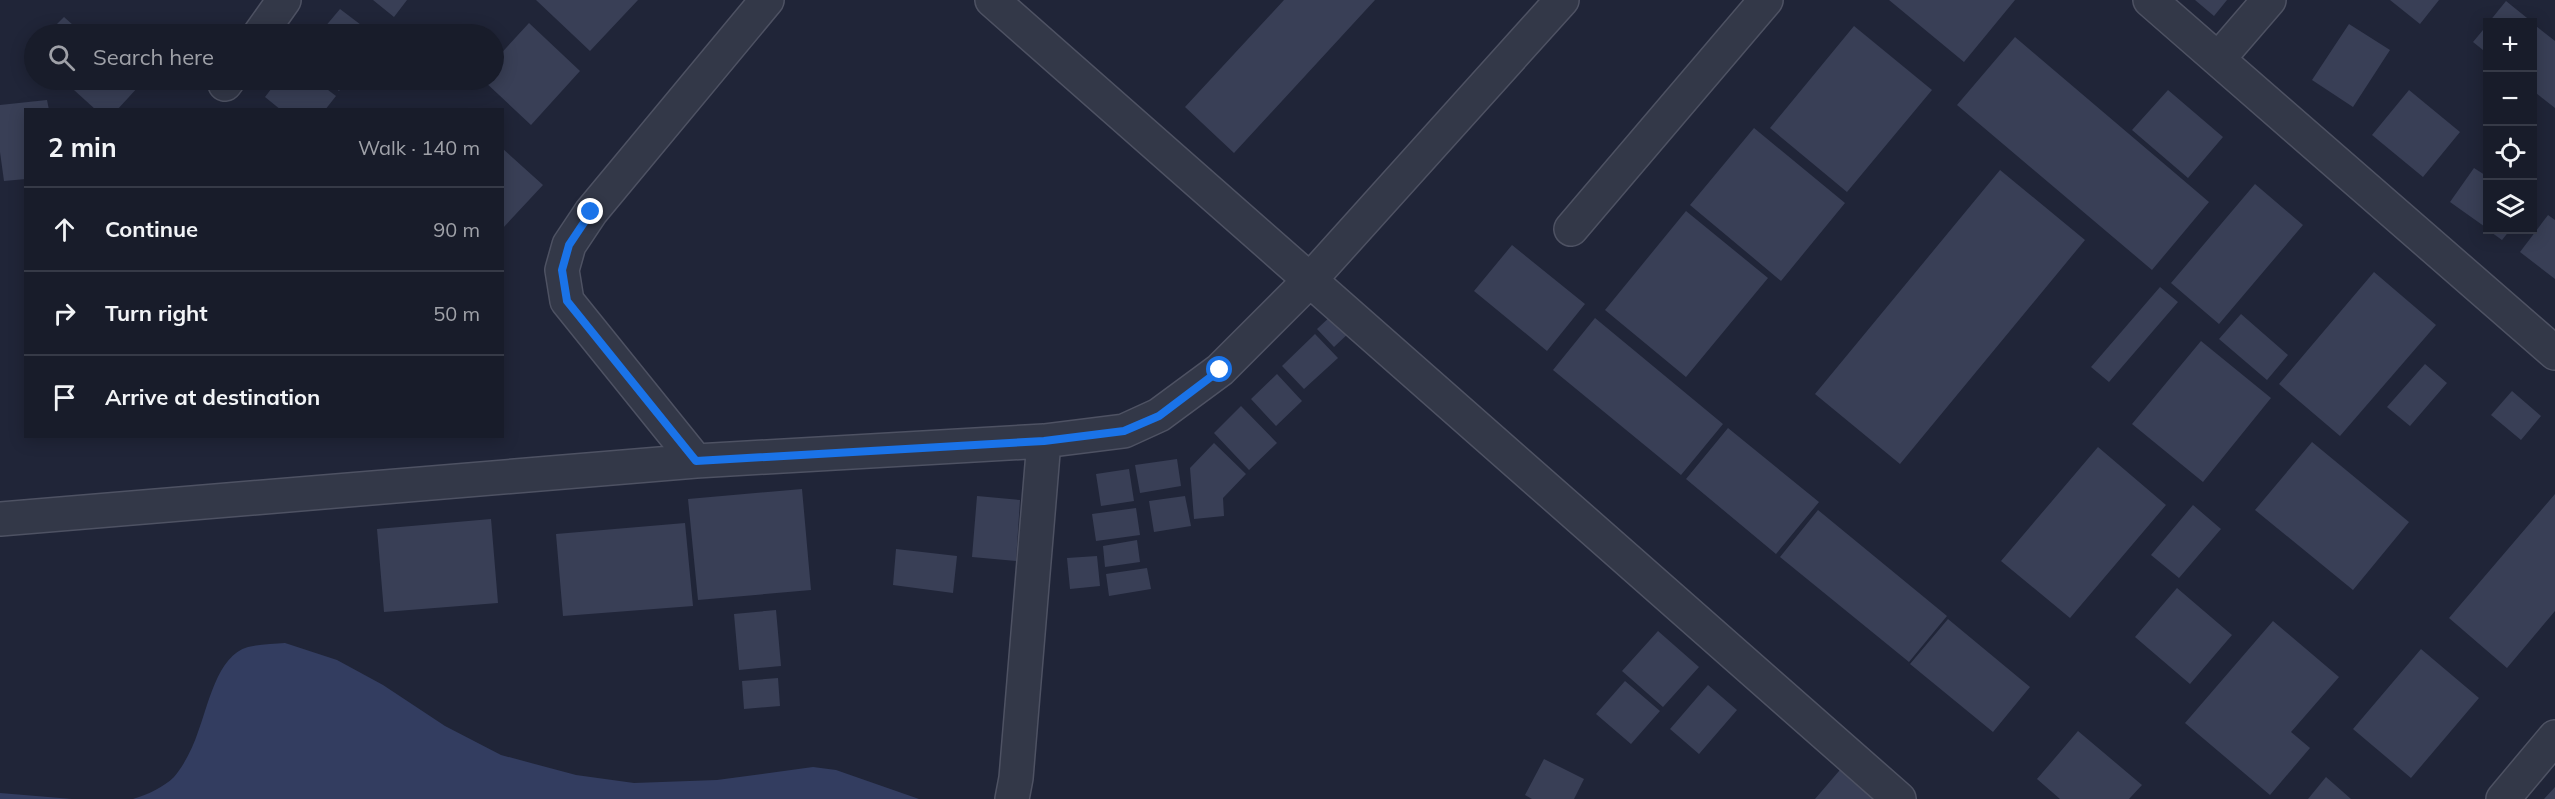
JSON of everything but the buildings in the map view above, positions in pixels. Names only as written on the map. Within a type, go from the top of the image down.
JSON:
[{"type":"street","points":[[267,24],[284,0]]},
{"type":"street","points":[[696,461],[567,301],[562,270],[569,245],[591,212],[767,0]]},
{"type":"street","points":[[992,0],[1899,799]]},
{"type":"street","points":[[0,519],[696,461],[1044,441],[1124,431],[1159,416],[1220,370],[1309,281],[1562,0]]},
{"type":"street","points":[[1571,229],[1766,0]]},
{"type":"street","points":[[2150,0],[2555,353]]},
{"type":"street","points":[[2219,58],[2269,0]]},
{"type":"street","points":[[1014,788],[1044,441]]},
{"type":"street","points":[[2503,799],[2555,737]]},
{"type":"water","points":[[285,643],[337,660],[383,685],[445,726],[501,755],[576,775],[634,783],[717,780],[813,767],[836,770],[919,799],[133,799],[165,784],[182,767],[194,744],[215,683],[229,660],[237,652],[248,647]]},
{"type":"water","points":[[0,793],[72,799],[0,799]]},
{"type":"route","points":[[591,212],[569,245],[562,270],[567,301],[696,461],[1044,441],[1124,431],[1159,416],[1220,370]]}]
